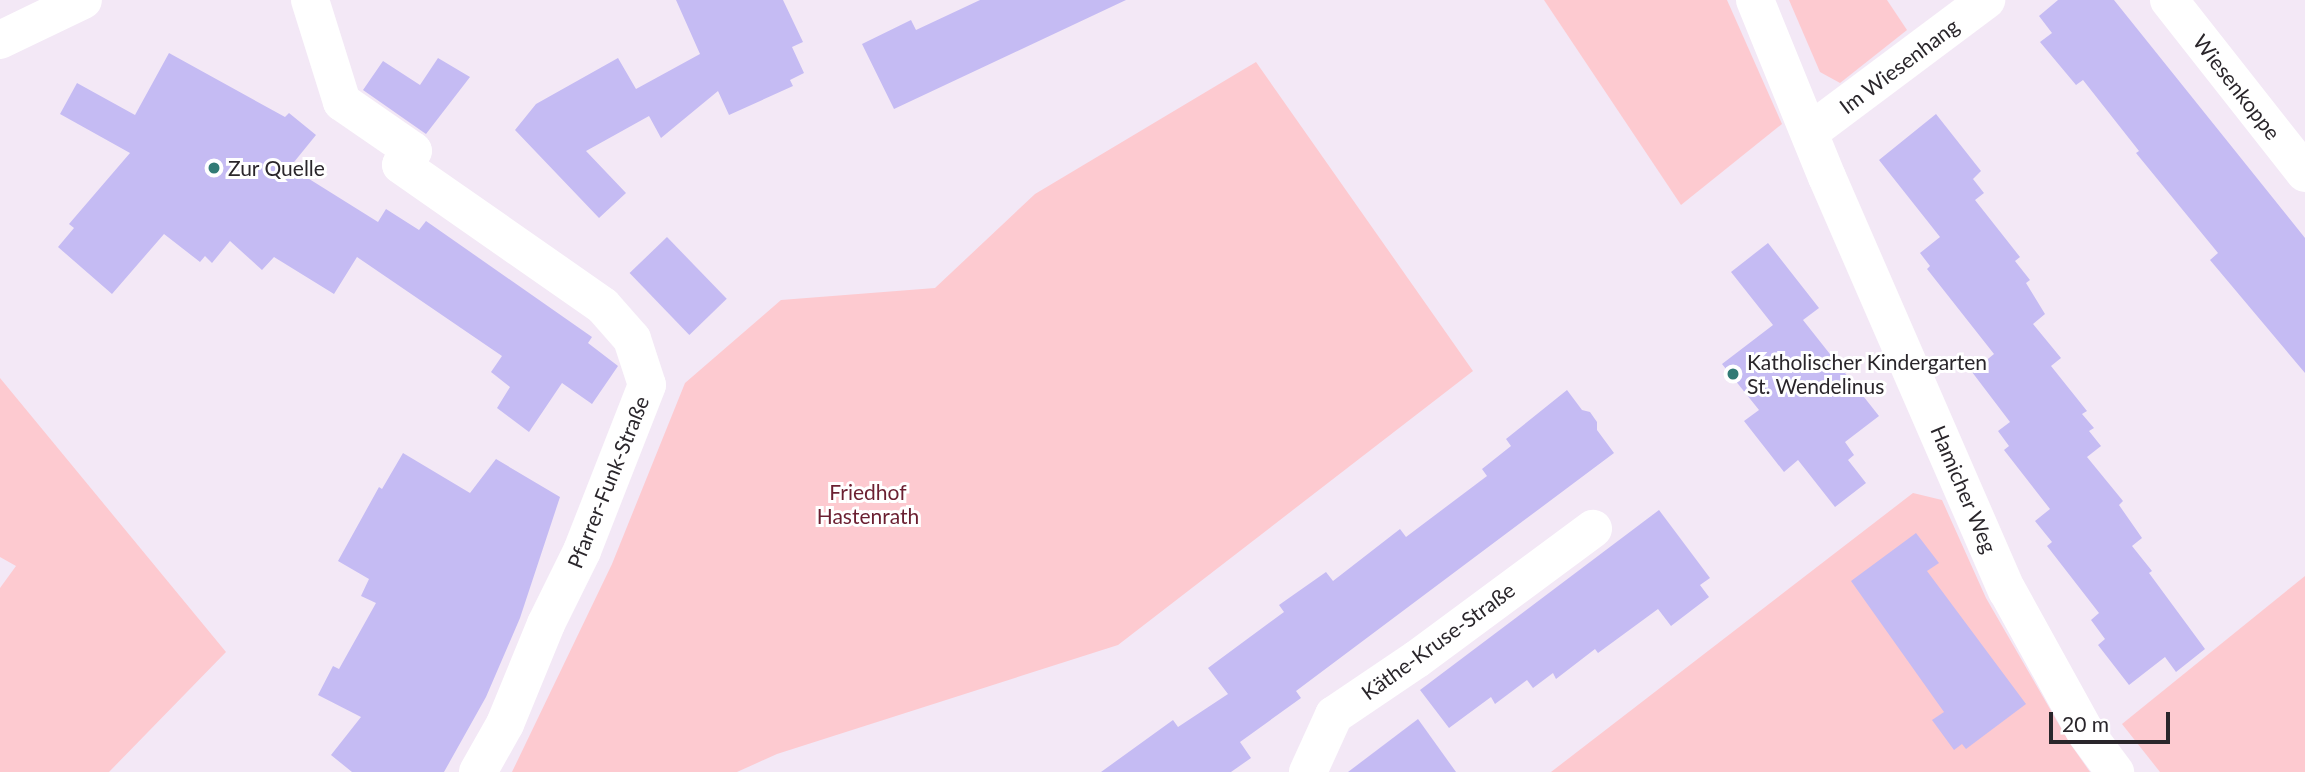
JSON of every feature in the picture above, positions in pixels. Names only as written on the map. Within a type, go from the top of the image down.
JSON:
[{"type":"street","points":[[0,40],[83,0]]},
{"type":"street","name":"Pfarrer-Funk-Straße","points":[[310,0],[342,102],[413,151],[401,165],[603,306],[632,339],[648,385],[582,551],[546,624],[505,724],[478,772]]},
{"type":"street","name":"Hamicher Weg","points":[[1755,0],[1828,177],[2007,590],[2086,733],[2115,772]]},
{"type":"street","name":"Im Wiesenhang","points":[[1811,131],[1986,0]]},
{"type":"street","name":"Wiesenkoppe","points":[[2169,0],[2305,173]]},
{"type":"street","name":"Käthe-Kruse-Straße","points":[[1308,772],[1334,715],[1417,659],[1592,529]]},
{"type":"green space","points":[[1544,0],[1727,0],[1782,124],[1681,205]]},
{"type":"green space","points":[[1789,0],[1887,0],[1907,30],[1840,83],[1820,72]]},
{"type":"green space","name":"Friedhof Hastenrath","points":[[1256,62],[1473,371],[1118,645],[777,754],[737,772],[512,772],[612,564],[685,383],[781,300],[935,288],[1035,194]]},
{"type":"green space","points":[[0,378],[226,652],[109,772],[0,772],[0,588],[16,566],[0,557]]},
{"type":"green space","points":[[1913,493],[1942,500],[1986,598],[2069,742],[2090,772],[1551,772]]},
{"type":"green space","points":[[2305,576],[2305,772],[2160,772],[2122,724]]},
{"type":"building","points":[[676,0],[783,0],[803,42],[792,47],[804,73],[790,80],[793,86],[729,115],[718,91],[661,138],[649,116],[586,151],[626,193],[599,218],[515,130],[536,104],[618,58],[636,89],[700,54]]},
{"type":"building","points":[[980,0],[1126,0],[894,109],[862,44],[911,20],[916,30]]},
{"type":"building","points":[[2058,0],[2114,0],[2305,238],[2305,373],[2210,260],[2218,253],[2136,153],[2139,151],[2083,80],[2076,85],[2040,42],[2052,33],[2039,16]]},
{"type":"building","points":[[169,53],[285,117],[289,113],[316,135],[290,167],[378,222],[386,209],[419,230],[426,221],[592,337],[588,343],[618,366],[592,404],[562,383],[529,432],[497,408],[510,387],[491,372],[502,356],[357,257],[334,294],[274,257],[262,270],[230,241],[212,263],[205,256],[200,262],[164,234],[112,294],[58,247],[74,228],[69,224],[130,153],[60,114],[77,83],[135,115]]},
{"type":"building","points":[[438,58],[470,77],[426,134],[363,90],[383,61],[420,85]]},
{"type":"building","points":[[1936,114],[1981,171],[1973,179],[1984,193],[1975,200],[2020,257],[2015,261],[2030,280],[2026,283],[2045,314],[2033,324],[2061,358],[2051,366],[2087,411],[2082,414],[2094,428],[2089,431],[2101,446],[2087,457],[2123,501],[2119,505],[2142,538],[2132,546],[2205,649],[2176,672],[2165,657],[2129,685],[2098,645],[2105,639],[2091,620],[2099,613],[2047,546],[2052,542],[2035,521],[2050,509],[2004,450],[2009,446],[1998,431],[2010,422],[1972,372],[1994,354],[1927,269],[1930,266],[1920,253],[1940,237],[1879,160]]},
{"type":"building","points":[[667,237],[727,299],[689,335],[630,273]]},
{"type":"building","points":[[1768,243],[1819,308],[1803,320],[1879,416],[1845,442],[1854,455],[1848,460],[1866,483],[1835,507],[1798,460],[1784,472],[1744,421],[1759,410],[1722,364],[1773,325],[1731,272]]},
{"type":"building","points":[[1567,390],[1582,410],[1590,412],[1597,422],[1597,430],[1614,453],[1296,691],[1301,698],[1240,742],[1251,758],[1231,772],[1101,772],[1173,720],[1178,727],[1228,694],[1208,668],[1284,612],[1279,605],[1326,572],[1333,581],[1400,529],[1406,537],[1487,476],[1482,469],[1511,446],[1506,439]]},
{"type":"building","points":[[403,453],[470,493],[496,459],[560,497],[520,618],[486,697],[444,772],[352,772],[331,755],[361,717],[318,695],[333,666],[339,669],[376,603],[361,596],[369,579],[338,561],[379,487],[382,489]]},
{"type":"building","points":[[1659,510],[1710,578],[1700,585],[1709,597],[1671,626],[1658,609],[1598,653],[1595,649],[1556,679],[1553,673],[1533,688],[1527,680],[1495,704],[1491,697],[1449,728],[1420,690]]},
{"type":"building","points":[[1916,533],[1939,563],[1927,571],[2026,704],[1966,749],[1962,744],[1954,750],[1932,720],[1944,712],[1851,581]]},
{"type":"building","points":[[1418,719],[1456,772],[1348,772]]},
{"type":"place","name":"Zur Quelle","points":[[214,168]]},
{"type":"place","name":"Katholischer Kindergarten St. Wendelinus","points":[[1733,374]]}]
